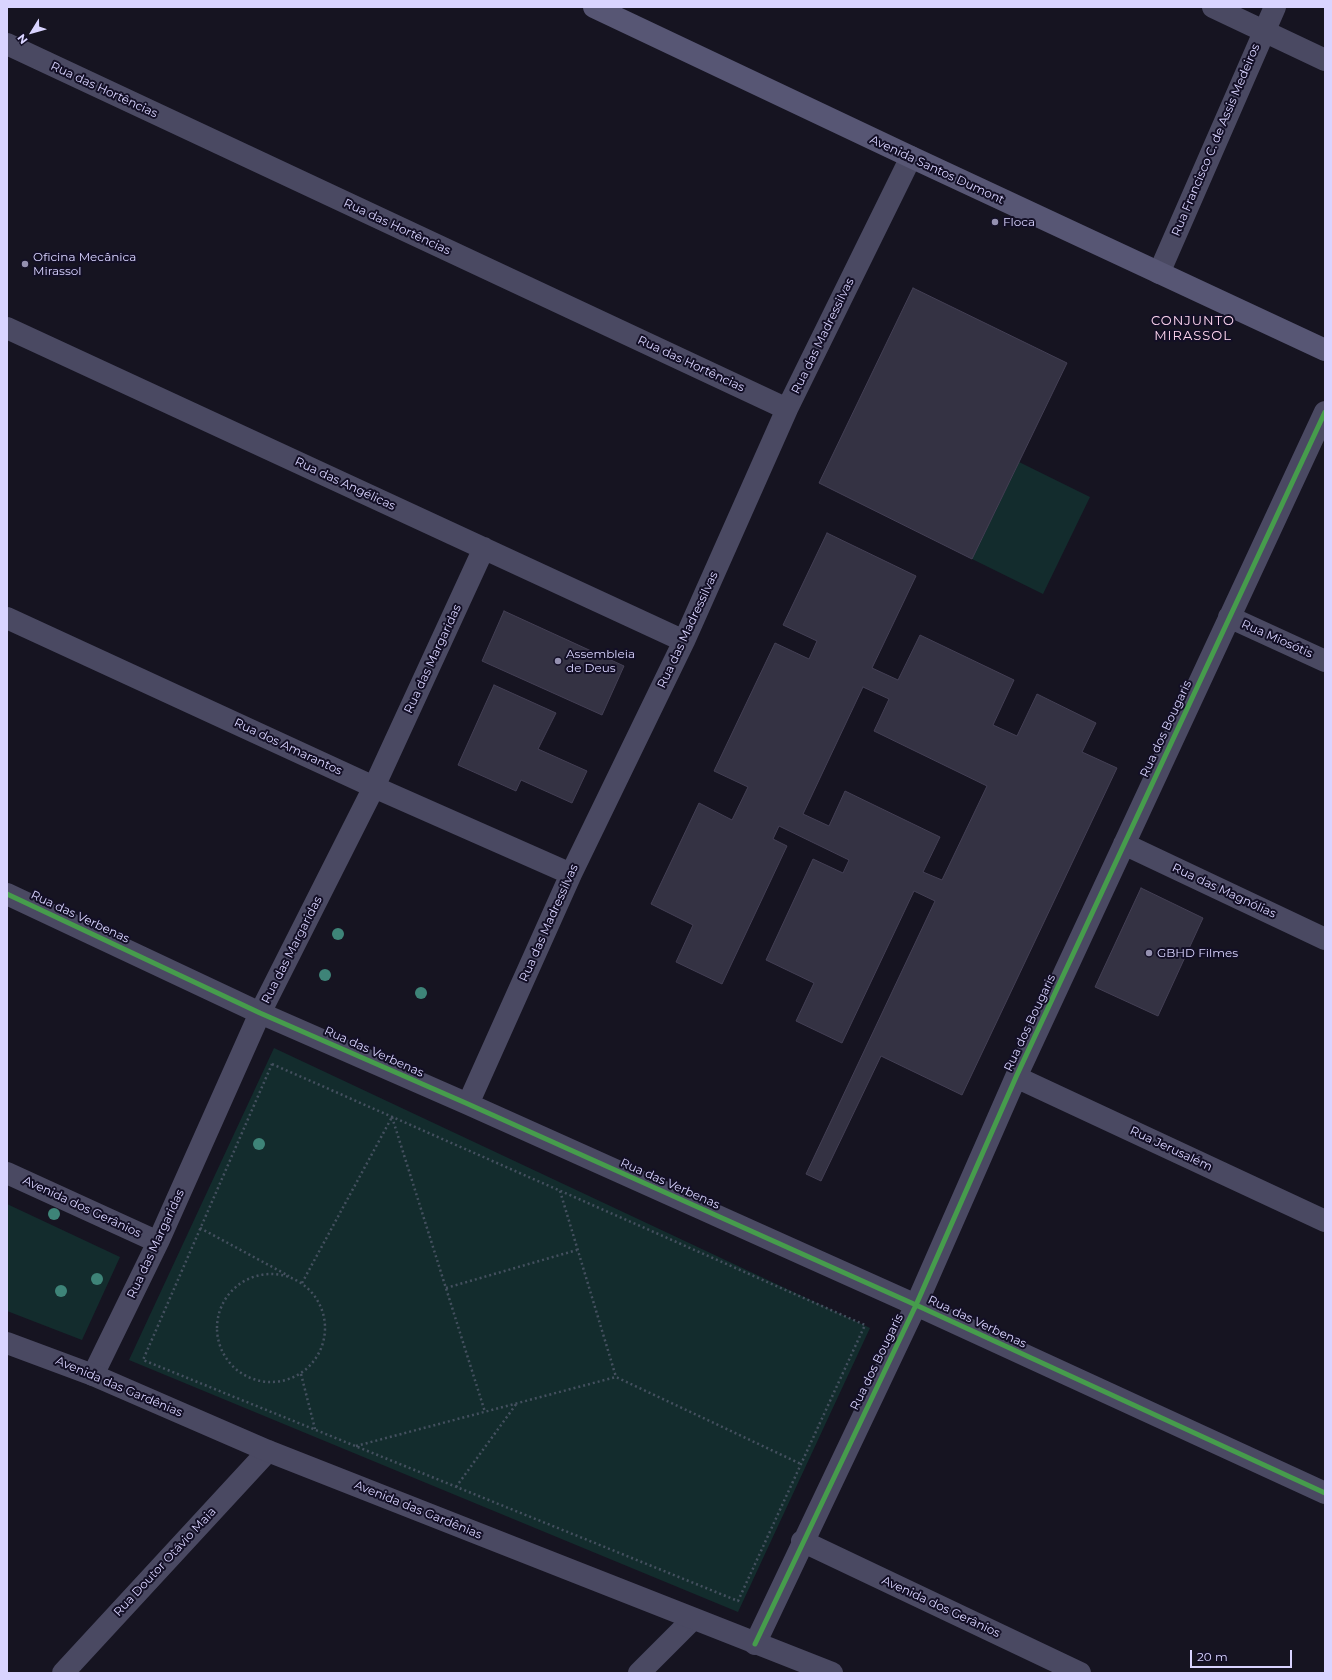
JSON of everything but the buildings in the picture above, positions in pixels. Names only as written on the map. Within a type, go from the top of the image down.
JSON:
[{"type":"main road","name":"Avenida Santos Dumont","points":[[594,7],[1325,350]]},
{"type":"street","points":[[1213,7],[1325,60]]},
{"type":"street","name":"Rua Francisco C. de Assis Medeiros","points":[[1159,273],[1275,7]]},
{"type":"street","name":"Rua das Hortências","points":[[7,44],[787,409]]},
{"type":"street","name":"Rua das Madressilvas","points":[[468,1104],[571,874],[684,641],[787,409],[911,157]]},
{"type":"street","name":"Rua das Angélicas","points":[[7,328],[684,641]]},
{"type":"street","name":"Rua dos Bougaris","points":[[755,1644],[802,1541],[916,1305],[1016,1077],[1325,412]]},
{"type":"street","name":"Rua das Margaridas","points":[[93,1375],[158,1242],[260,1012],[374,787],[484,548]]},
{"type":"street","name":"Rua Miosótis","points":[[1229,617],[1325,661]]},
{"type":"street","name":"Rua dos Amarantos","points":[[7,618],[374,787],[571,874]]},
{"type":"street","name":"Rua das Magnólias","points":[[1124,844],[1325,939]]},
{"type":"street","name":"Rua das Verbenas","points":[[7,894],[260,1012],[916,1305],[1325,1493]]},
{"type":"street","name":"Rua Jerusalém","points":[[1016,1077],[1325,1222]]},
{"type":"street","name":"Avenida dos Gerânios","points":[[7,1173],[158,1242]]},
{"type":"street","name":"Avenida das Gardênias","points":[[7,1343],[93,1375],[268,1450],[755,1644],[832,1673]]},
{"type":"street","name":"Rua Doutor Otávio Maia","points":[[63,1673],[268,1450]]},
{"type":"street","name":"Avenida dos Gerânios","points":[[802,1541],[1080,1673]]},
{"type":"street","points":[[639,1673],[694,1619]]},
{"type":"path","points":[[272,1064],[560,1191],[865,1326],[738,1601],[142,1360],[272,1064]]},
{"type":"path","points":[[302,1283],[392,1117]]},
{"type":"path","points":[[392,1117],[484,1412]]},
{"type":"path","points":[[560,1191],[616,1377]]},
{"type":"path","points":[[200,1228],[302,1283],[314,1296],[322,1312],[325,1329],[322,1346],[314,1362],[301,1374],[281,1382],[260,1382],[240,1374],[225,1358],[217,1338],[217,1317],[226,1297],[241,1283],[261,1275],[282,1275],[302,1283]]},
{"type":"path","points":[[446,1288],[577,1250]]},
{"type":"path","points":[[301,1374],[315,1430]]},
{"type":"path","points":[[355,1446],[616,1377],[801,1464]]},
{"type":"path","points":[[456,1487],[517,1403]]},
{"type":"green space","points":[[1019,462],[1090,497],[1043,594],[972,559]]},
{"type":"green space","points":[[274,1048],[870,1328],[738,1612],[129,1360]]},
{"type":"green space","points":[[7,1204],[120,1257],[82,1340],[7,1311]]},
{"type":"cycle path","points":[[755,1644],[916,1305],[1016,1077],[1325,412]]},
{"type":"cycle path","points":[[7,894],[260,1013],[468,1104],[916,1305],[1325,1493]]},
{"type":"place","name":"Floca","points":[[995,222]]},
{"type":"place","name":"Oficina Mecânica Mirassol","points":[[25,264]]},
{"type":"place","name":"Assembleia de Deus","points":[[558,661]]},
{"type":"place","name":"GBHD Filmes","points":[[1149,953]]},
{"type":"district","name":"CONJUNTO MIRASSOL","points":[[1193,328]]}]
